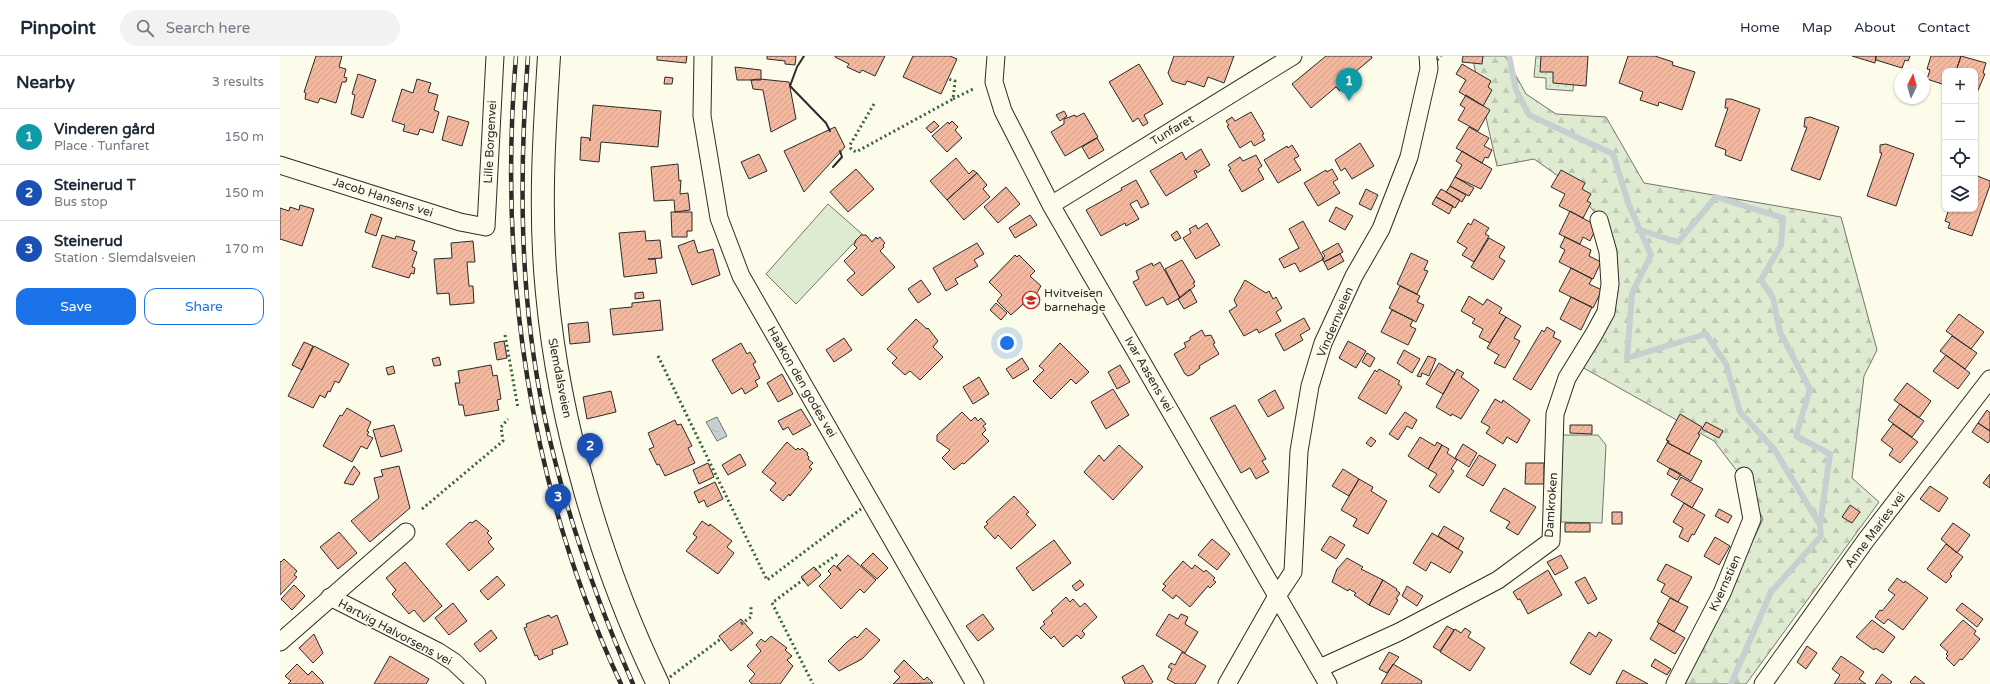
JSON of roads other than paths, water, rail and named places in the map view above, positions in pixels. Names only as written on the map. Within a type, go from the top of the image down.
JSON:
[{"type":"main road","name":"Slemdalsveien","points":[[549,56],[543,161],[544,243],[546,292],[558,377],[575,451],[600,537],[630,623],[658,684]]},
{"type":"street","name":"Lille Borgenvei","points":[[486,227],[494,56]]},
{"type":"street","name":"Haakon den godes vei","points":[[704,56],[702,116],[719,218],[741,276],[975,684]]},
{"type":"street","name":"Ivar Aasens vei","points":[[996,56],[994,82],[1003,111],[1051,205],[1328,684]]},
{"type":"street","name":"Tunfaret","points":[[1051,205],[1293,56]]},
{"type":"street","name":"Vindernveien","points":[[1227,684],[1277,596],[1293,572],[1299,451],[1310,386],[1323,343],[1354,276],[1380,229],[1409,158],[1429,69],[1429,56]]},
{"type":"street","name":"Jacob Hansens vei","points":[[280,165],[460,222],[486,227]]},
{"type":"street","name":"Damkroken","points":[[1320,668],[1399,632],[1498,580],[1551,541],[1555,414],[1567,378],[1606,312],[1610,284],[1608,252],[1599,220]]},
{"type":"street","name":"Anne Maries vei","points":[[1763,684],[1866,540],[1990,379]]},
{"type":"street","name":"Kvernstien","points":[[1674,684],[1722,593],[1752,519],[1744,476]]},
{"type":"street","points":[[280,642],[406,532]]},
{"type":"street","name":"Hartvig Halvorsens vei","points":[[330,597],[454,662],[470,681]]},
{"type":"water","points":[[717,417],[727,436],[717,441],[706,422]]},
{"type":"waterway","points":[[1509,56],[1516,90],[1529,115],[1613,154],[1629,205],[1651,255],[1632,293],[1627,358],[1706,334],[1726,364],[1740,412],[1774,449],[1820,525],[1821,536],[1771,592],[1731,684]]},
{"type":"waterway","points":[[1640,230],[1678,242],[1716,197],[1783,218],[1781,245],[1761,280],[1773,298],[1780,332],[1810,389],[1796,436],[1830,454],[1820,525]]},
{"type":"railway","points":[[516,56],[512,137],[512,217],[517,298],[527,377],[543,456],[563,533],[589,610],[621,684]]},
{"type":"railway","points":[[528,56],[523,146],[523,235],[530,325],[536,370],[552,449],[571,518],[593,585],[633,684]]},
{"type":"place","name":"Vinderen gård","points":[[1349,101]]},
{"type":"place","name":"Hvitveisen barnehage","points":[[1031,300]]},
{"type":"place","name":"Steinerud T","points":[[590,466]]},
{"type":"place","name":"Steinerud","points":[[558,517]]}]
